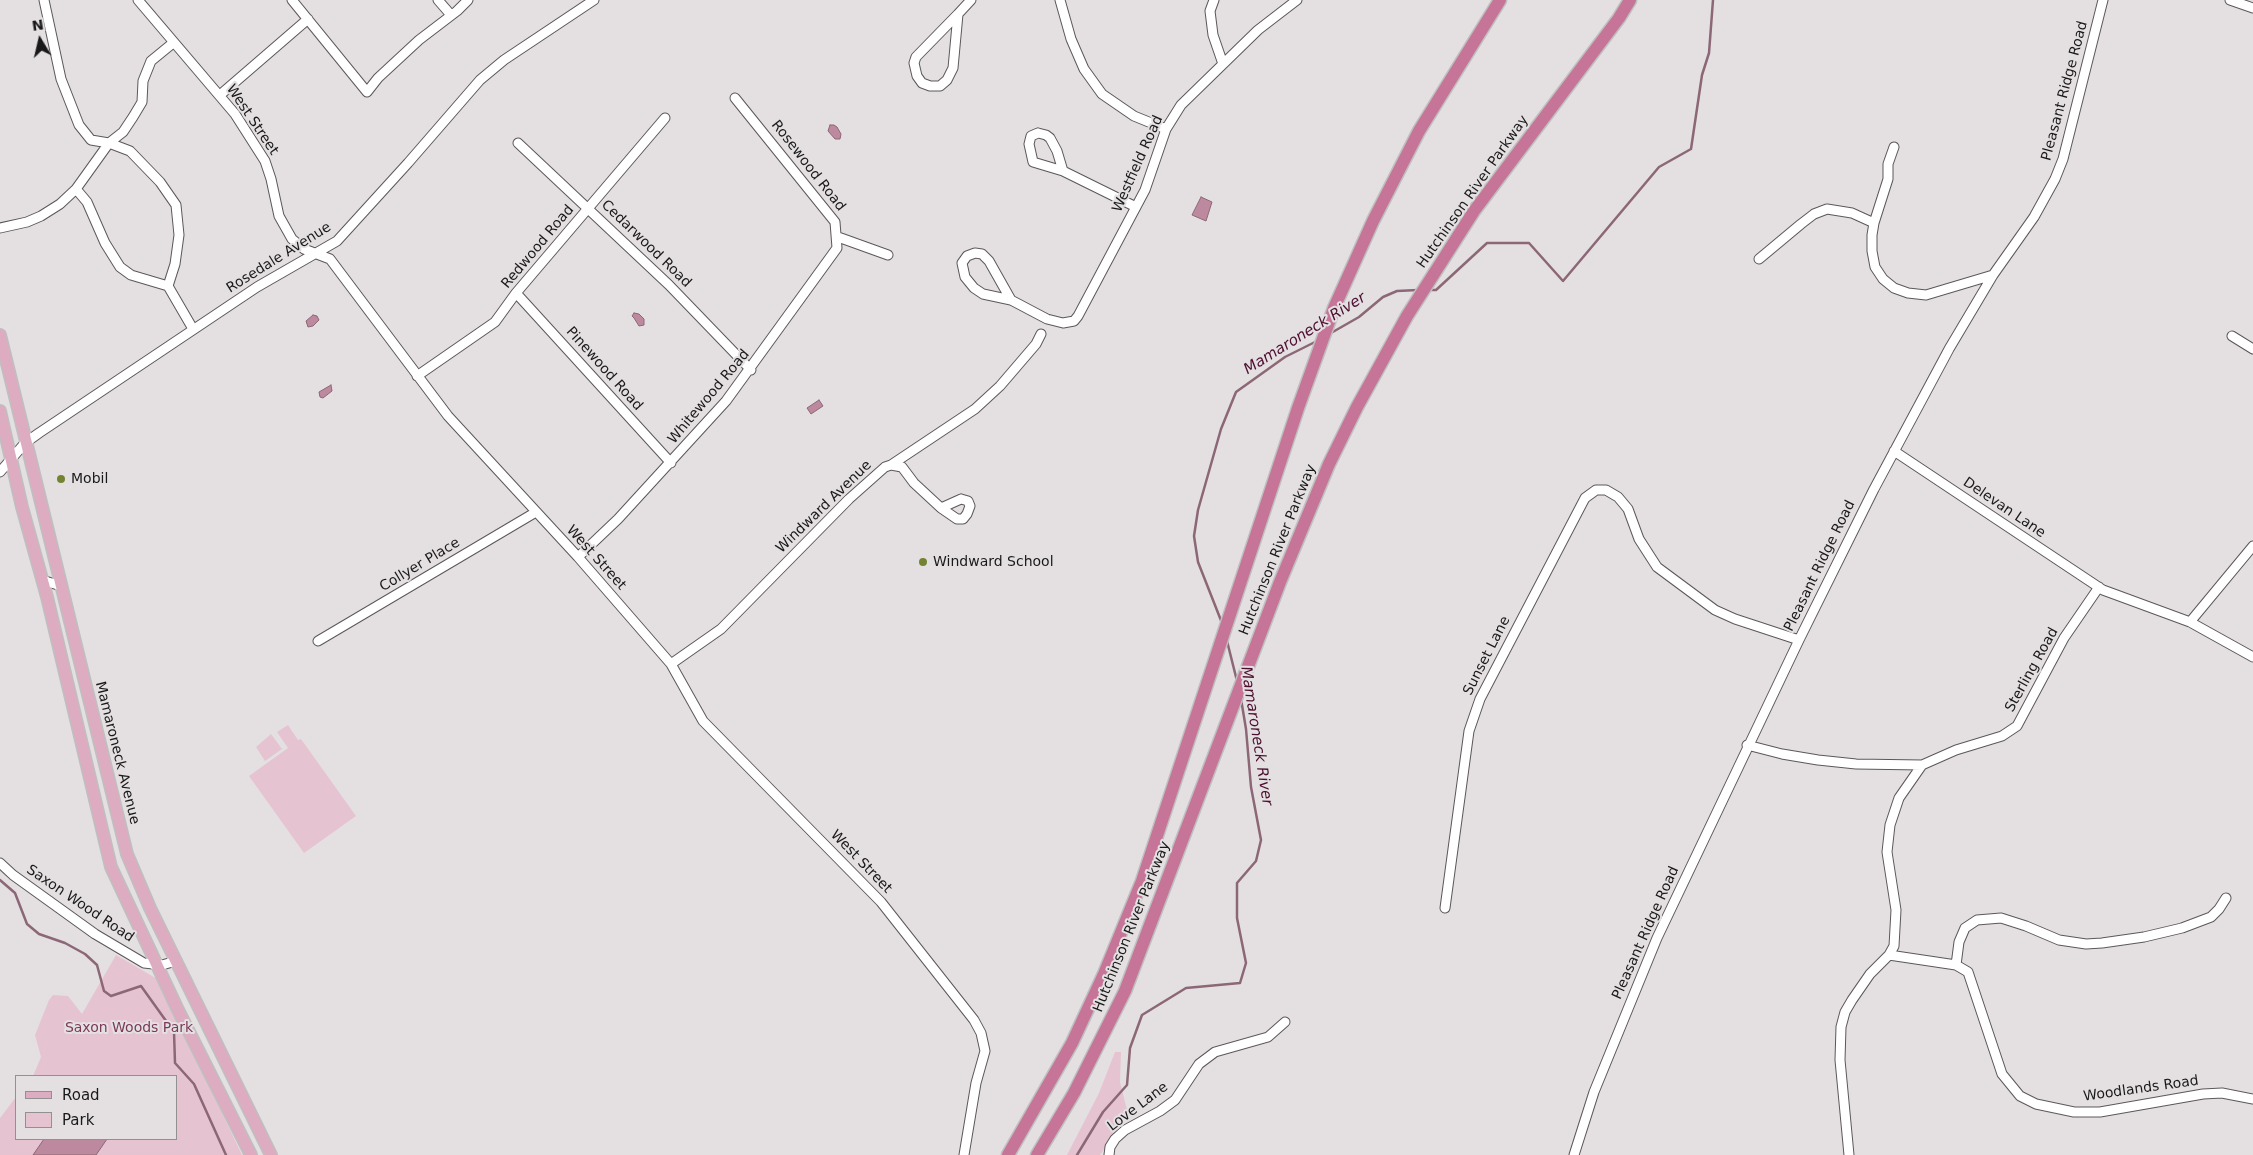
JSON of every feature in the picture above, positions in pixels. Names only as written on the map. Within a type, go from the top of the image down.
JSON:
[{"type":"highway","name":"Hutchinson River Parkway","points":[[1008,1155],[1072,1043],[1120,936],[1163,821],[1314,362],[1334,308],[1374,221],[1419,131],[1500,0]]},
{"type":"highway","name":"Hutchinson River Parkway","points":[[1037,1155],[1074,1093],[1125,992],[1280,582],[1329,464],[1377,368],[1407,316],[1474,211],[1619,18],[1630,0]]},
{"type":"main road","name":"Mamaroneck Avenue","points":[[0,335],[127,854],[150,908],[270,1155]]},
{"type":"main road","points":[[0,411],[110,867],[251,1155]]},
{"type":"street","points":[[44,0],[61,79],[79,125],[91,140],[109,143],[130,150],[160,182],[176,205],[179,235],[175,264],[168,286]]},
{"type":"street","name":"West Street","points":[[138,0],[173,43],[220,94],[265,162],[271,179],[279,216],[292,239],[304,249],[330,259],[448,416],[578,557],[671,664],[703,721],[880,902],[974,1020],[981,1033],[985,1051],[976,1083],[964,1153]]},
{"type":"street","points":[[292,0],[367,92],[378,78],[419,40],[452,15],[468,0]]},
{"type":"street","points":[[438,0],[452,15]]},
{"type":"street","name":"Rosedale Avenue","points":[[0,472],[25,443],[257,287],[337,241],[480,80],[504,60],[594,0]]},
{"type":"street","points":[[958,14],[953,68],[947,80],[940,86],[930,86],[922,83],[917,76],[914,63],[916,58],[971,0]]},
{"type":"street","points":[[1060,0],[1071,39],[1084,69],[1102,94],[1134,116],[1166,129]]},
{"type":"street","points":[[1214,0],[1210,12],[1213,35],[1223,64]]},
{"type":"street","name":"Westfield Road","points":[[1011,300],[1047,319],[1063,323],[1074,321],[1145,190],[1166,129],[1181,105],[1258,30],[1297,0]]},
{"type":"street","name":"Pleasant Ridge Road","points":[[1574,1155],[1594,1092],[1657,938],[1747,745],[1894,451],[1949,349],[1993,275],[2034,217],[2055,179],[2063,159],[2103,0]]},
{"type":"street","points":[[2230,0],[2253,8]]},
{"type":"street","points":[[220,94],[308,19]]},
{"type":"street","points":[[0,228],[41,216],[60,204],[76,189],[109,143],[123,132],[142,102],[143,81],[151,61],[173,43]]},
{"type":"street","name":"Rosewood Road","points":[[735,98],[835,222],[838,238]]},
{"type":"street","name":"Redwood Road","points":[[417,376],[495,322],[516,293],[665,118]]},
{"type":"street","points":[[1063,171],[1057,151],[1050,138],[1041,133],[1031,136],[1029,153],[1032,162],[1063,171],[1136,206]]},
{"type":"street","name":"Cedarwood Road","points":[[518,143],[669,285],[751,370]]},
{"type":"street","points":[[1894,147],[1888,164],[1888,179],[1874,223],[1872,251],[1875,267],[1883,279],[1894,288],[1908,293],[1926,295],[1993,275]]},
{"type":"street","points":[[76,189],[88,202],[105,243],[120,268],[131,275],[168,286],[193,329]]},
{"type":"street","points":[[1759,259],[1814,214],[1827,209],[1843,210],[1874,223]]},
{"type":"street","points":[[838,238],[888,255]]},
{"type":"street","name":"Whitewood Road","points":[[578,557],[618,519],[726,401],[751,370],[837,248],[838,238]]},
{"type":"street","points":[[975,253],[982,254],[990,261],[1011,300],[983,294],[974,288],[965,277],[962,266],[967,256],[975,253]]},
{"type":"street","name":"Pinewood Road","points":[[516,293],[671,463]]},
{"type":"street","name":"Windward Avenue","points":[[671,664],[721,629],[849,499],[885,467],[891,465],[975,409],[1000,386],[1036,344],[1041,334]]},
{"type":"street","points":[[2232,336],[2253,350]]},
{"type":"street","name":"Delevan Lane","points":[[1894,451],[2099,587]]},
{"type":"street","points":[[891,465],[902,467],[914,483],[941,508]]},
{"type":"street","name":"Sunset Lane","points":[[1445,908],[1470,732],[1480,698],[1585,498],[1596,490],[1606,490],[1618,497],[1628,509],[1639,539],[1657,567],[1676,583],[1715,610],[1735,619],[1799,640]]},
{"type":"street","name":"Collyer Place","points":[[318,642],[536,512]]},
{"type":"street","points":[[2190,622],[2253,546]]},
{"type":"street","points":[[42,580],[58,574]]},
{"type":"street","points":[[42,580],[60,586]]},
{"type":"street","points":[[2099,587],[2190,622],[2253,658]]},
{"type":"street","name":"Sterling Road","points":[[1747,745],[1782,754],[1827,761],[1856,764],[1922,765],[1956,750],[2002,736],[2017,726],[2064,638],[2099,587]]},
{"type":"street","points":[[1849,1155],[1840,1060],[1841,1028],[1845,1012],[1852,1000],[1870,974],[1889,955],[1894,946],[1896,910],[1887,852],[1890,825],[1899,798],[1922,765]]},
{"type":"street","name":"Saxon Wood Road","points":[[0,863],[13,875],[95,934],[144,964],[158,965],[176,962]]},
{"type":"street","points":[[1889,955],[1956,965],[1958,942],[1965,928],[1977,920],[2001,918],[2059,940],[2086,944],[2144,937],[2182,928],[2211,917],[2220,910],[2226,898]]},
{"type":"street","name":"Woodlands Road","points":[[1956,965],[1968,972],[1995,1059],[2002,1074],[2013,1090],[2026,1100],[2041,1106],[2074,1112],[2100,1112],[2203,1094],[2222,1093],[2253,1099]]},
{"type":"street","name":"Love Lane","points":[[1109,1155],[1110,1147],[1125,1130],[1160,1111],[1175,1100],[1199,1064],[1215,1052],[1268,1037],[1285,1022]]},
{"type":"green space","points":[[288,725],[298,740],[301,739],[356,816],[304,853],[249,776],[288,748],[277,732]]},
{"type":"green space","points":[[271,734],[282,749],[265,761],[256,747]]},
{"type":"green space","name":"Saxon Woods Park","points":[[116,955],[159,980],[242,1155],[0,1155],[0,1118],[15,1098],[15,1140],[178,1140],[178,1075],[33,1075],[41,1057],[35,1035],[49,1000],[53,995],[68,996],[82,1014]]},
{"type":"green space","points":[[1115,1052],[1121,1052],[1120,1082],[1127,1110],[1122,1124],[1100,1155],[1067,1155],[1099,1093]]},
{"type":"shaded area","points":[[830,125],[837,127],[841,134],[840,139],[835,139],[828,131]]},
{"type":"shaded area","points":[[1201,197],[1212,202],[1206,221],[1192,215]]},
{"type":"shaded area","points":[[634,313],[639,314],[644,319],[644,325],[639,326],[632,316]]},
{"type":"shaded area","points":[[313,315],[317,316],[319,320],[313,326],[308,327],[306,321]]},
{"type":"shaded area","points":[[331,385],[332,391],[323,398],[320,397],[319,392]]},
{"type":"shaded area","points":[[819,400],[823,406],[811,414],[807,408]]},
{"type":"shaded area","points":[[43,1140],[106,1140],[96,1155],[33,1155]]},
{"type":"waterway","name":"Mamaroneck River","points":[[1428,290],[1436,290],[1487,243],[1529,243],[1563,281],[1659,167],[1691,149],[1702,75],[1709,53],[1713,0]]},
{"type":"waterway","name":"Mamaroneck River","points":[[1331,333],[1359,317],[1383,297],[1397,291],[1418,290]]},
{"type":"waterway","name":"Mamaroneck River","points":[[1222,623],[1198,562],[1194,536],[1198,510],[1221,429],[1236,392],[1285,357],[1317,341]]},
{"type":"waterway","name":"Mamaroneck River","points":[[1227,641],[1237,681]]},
{"type":"waterway","name":"Mamaroneck River","points":[[1077,1155],[1103,1112],[1127,1085],[1130,1048],[1142,1015],[1186,988],[1240,983],[1246,963],[1237,918],[1237,883],[1256,861],[1261,840],[1251,787],[1246,729],[1241,699]]},
{"type":"waterway","points":[[0,880],[15,893],[27,924],[39,934],[65,943],[85,954],[97,965],[104,991],[111,996],[141,986],[174,1032],[175,1063],[194,1084],[226,1155]]},
{"type":"place","name":"Mobil","points":[[61,479]]},
{"type":"place","name":"Windward School","points":[[923,562]]}]
